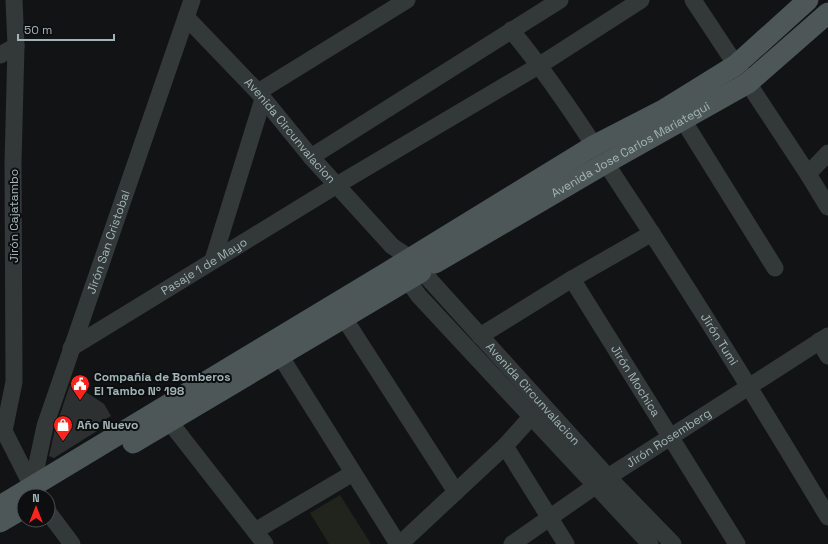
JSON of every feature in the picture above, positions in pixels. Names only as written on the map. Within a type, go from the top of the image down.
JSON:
[{"type":"main road","name":"Avenida Jose Carlos Mariategui","points":[[414,268],[595,145],[665,109],[736,65],[808,0]]},
{"type":"main road","name":"Avenida Jose Carlos Mariategui","points":[[414,268],[748,83],[828,13]]},
{"type":"main road","points":[[46,488],[169,421],[276,349],[344,318],[414,268]]},
{"type":"main road","points":[[45,488],[414,268]]},
{"type":"main road","points":[[0,506],[16,500]]},
{"type":"main road","points":[[0,522],[16,513]]},
{"type":"street","name":"Jirón Cajatambo","points":[[2,427],[14,382],[7,167],[16,46],[14,0]]},
{"type":"street","points":[[213,260],[261,96],[407,0]]},
{"type":"street","points":[[311,157],[560,0]]},
{"type":"street","name":"Pasaje 1 de Mayo","points":[[71,348],[337,185],[540,65],[641,0]]},
{"type":"street","points":[[693,0],[808,174],[828,207]]},
{"type":"street","name":"Avenida Circunvalacion","points":[[192,6],[261,96],[311,157],[392,246],[480,336],[601,481],[650,544]]},
{"type":"street","name":"Jirón San Cristobal","points":[[38,488],[45,426],[71,348],[192,6]]},
{"type":"street","name":"Jirón Tumi","points":[[511,30],[540,65],[595,145],[748,386],[828,517]]},
{"type":"street","points":[[0,55],[16,46]]},
{"type":"street","points":[[683,120],[774,268]]},
{"type":"street","points":[[808,174],[828,153]]},
{"type":"street","points":[[480,336],[572,279],[652,233]]},
{"type":"street","name":"Avenida Circunvalacion","points":[[414,268],[420,296],[532,416],[601,481],[673,544]]},
{"type":"street","name":"Jirón Mochica","points":[[572,279],[737,544]]},
{"type":"street","points":[[344,318],[456,492]]},
{"type":"street","points":[[823,338],[828,356]]},
{"type":"street","name":"Jirón Rosemberg","points":[[512,544],[601,481],[823,338]]},
{"type":"street","points":[[276,349],[399,544],[505,446],[532,416]]},
{"type":"street","points":[[169,421],[260,538],[353,473]]},
{"type":"street","points":[[2,427],[34,488]]},
{"type":"street","points":[[505,446],[566,544]]},
{"type":"street","points":[[56,523],[72,544]]},
{"type":"shaded area","points":[[340,495],[371,544],[329,544],[310,513]]},
{"type":"building","points":[[71,382],[104,404],[111,416],[91,427],[97,431],[54,458],[49,456],[55,429]]},
{"type":"place","name":"Compañía de Bomberos El Tambo Nº 198","points":[[80,401]]},
{"type":"place","name":"Año Nuevo","points":[[63,442]]}]
